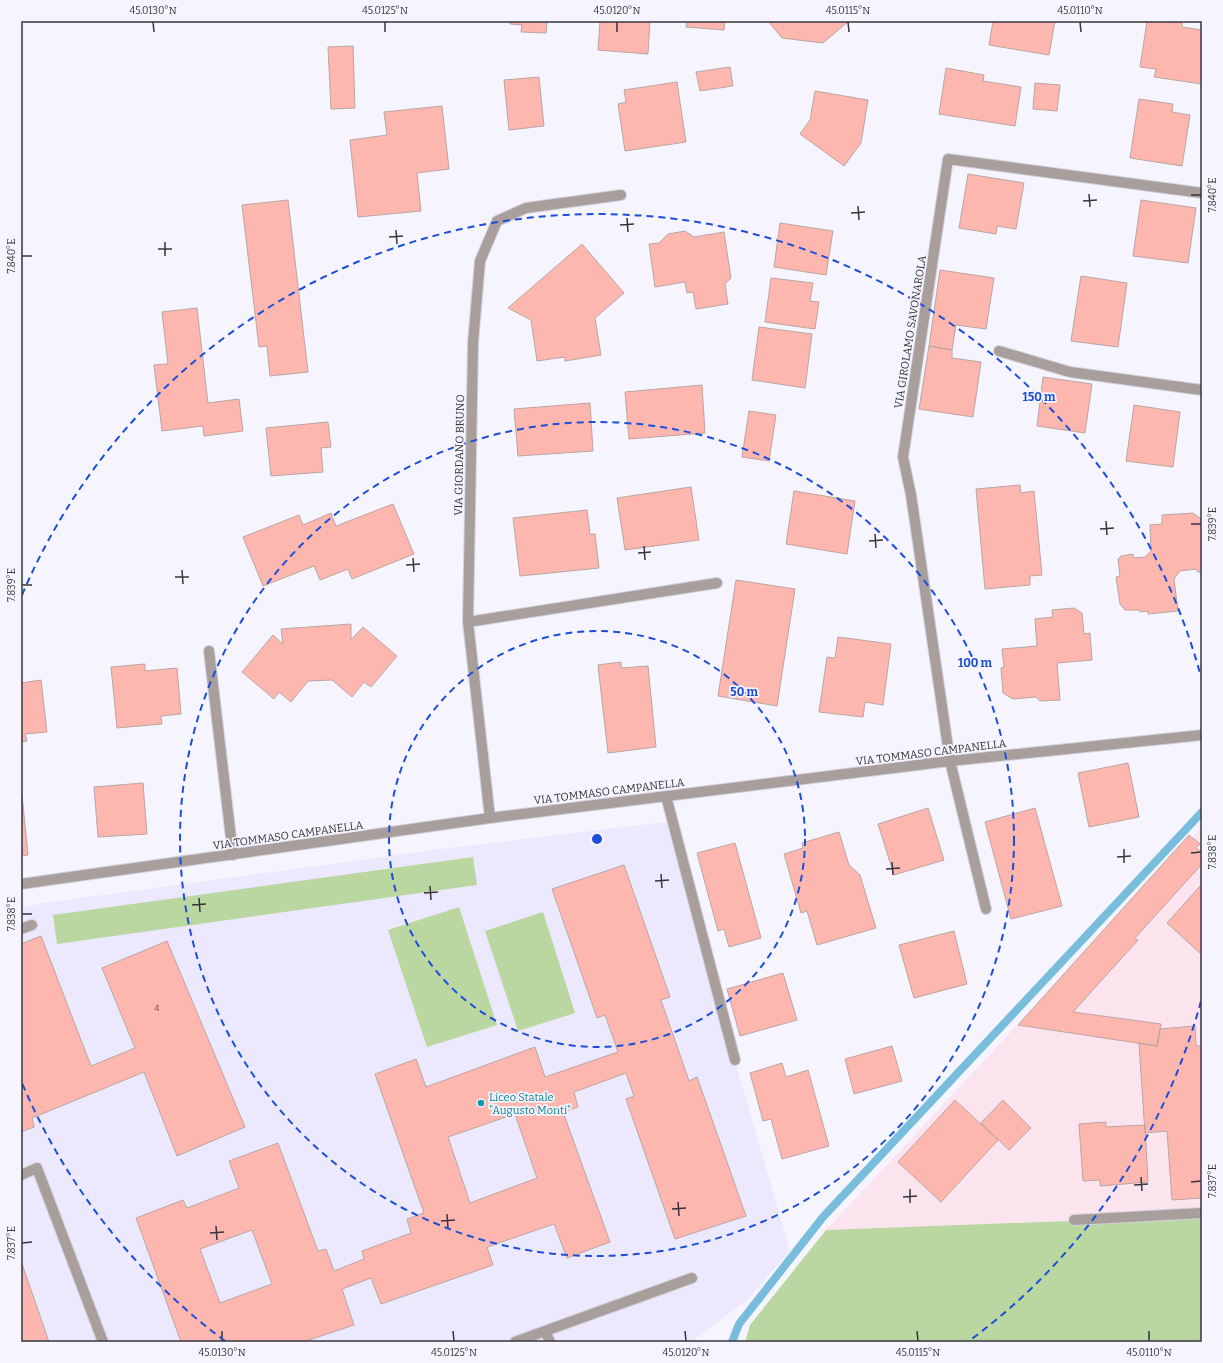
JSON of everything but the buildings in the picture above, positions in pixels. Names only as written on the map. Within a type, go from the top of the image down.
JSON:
[{"type":"street","name":"VIA GIROLAMO SAVONAROLA","points":[[950,761],[911,495],[903,457],[948,159],[1202,193]]},
{"type":"street","name":"VIA GIORDANO BRUNO","points":[[490,818],[468,622],[473,343],[480,261],[497,221],[526,208],[621,196]]},
{"type":"street","points":[[999,351],[1070,372],[1202,390]]},
{"type":"street","points":[[468,622],[717,583]]},
{"type":"street","points":[[209,651],[233,855]]},
{"type":"street","name":"VIA TOMMASO CAMPANELLA","points":[[21,884],[490,818],[950,761],[1202,735]]},
{"type":"street","points":[[950,761],[986,909]]},
{"type":"street","points":[[666,796],[735,1060]]},
{"type":"street","points":[[21,929],[32,925]]},
{"type":"street","points":[[21,1175],[37,1168],[103,1342]]},
{"type":"street","points":[[1074,1220],[1202,1214]]},
{"type":"street","points":[[516,1342],[692,1278]]},
{"type":"street","points":[[545,1331],[550,1342]]},
{"type":"shaded area","points":[[666,822],[790,1251],[748,1299],[691,1342],[21,1342],[21,908],[44,903],[449,848]]},
{"type":"shaded area","points":[[1202,827],[1202,1216],[826,1230]]},
{"type":"green space","points":[[473,857],[477,885],[57,944],[53,915]]},
{"type":"green space","points":[[459,907],[497,1025],[427,1047],[388,930]]},
{"type":"green space","points":[[543,912],[575,1013],[518,1031],[485,931]]},
{"type":"green space","points":[[1202,1216],[1202,1342],[745,1342],[750,1325],[826,1230]]},
{"type":"waterway","points":[[732,1342],[739,1324],[823,1217],[1202,812]]},
{"type":"place","name":"Liceo Statale \"Augusto Monti\"","points":[[481,1103]]}]
